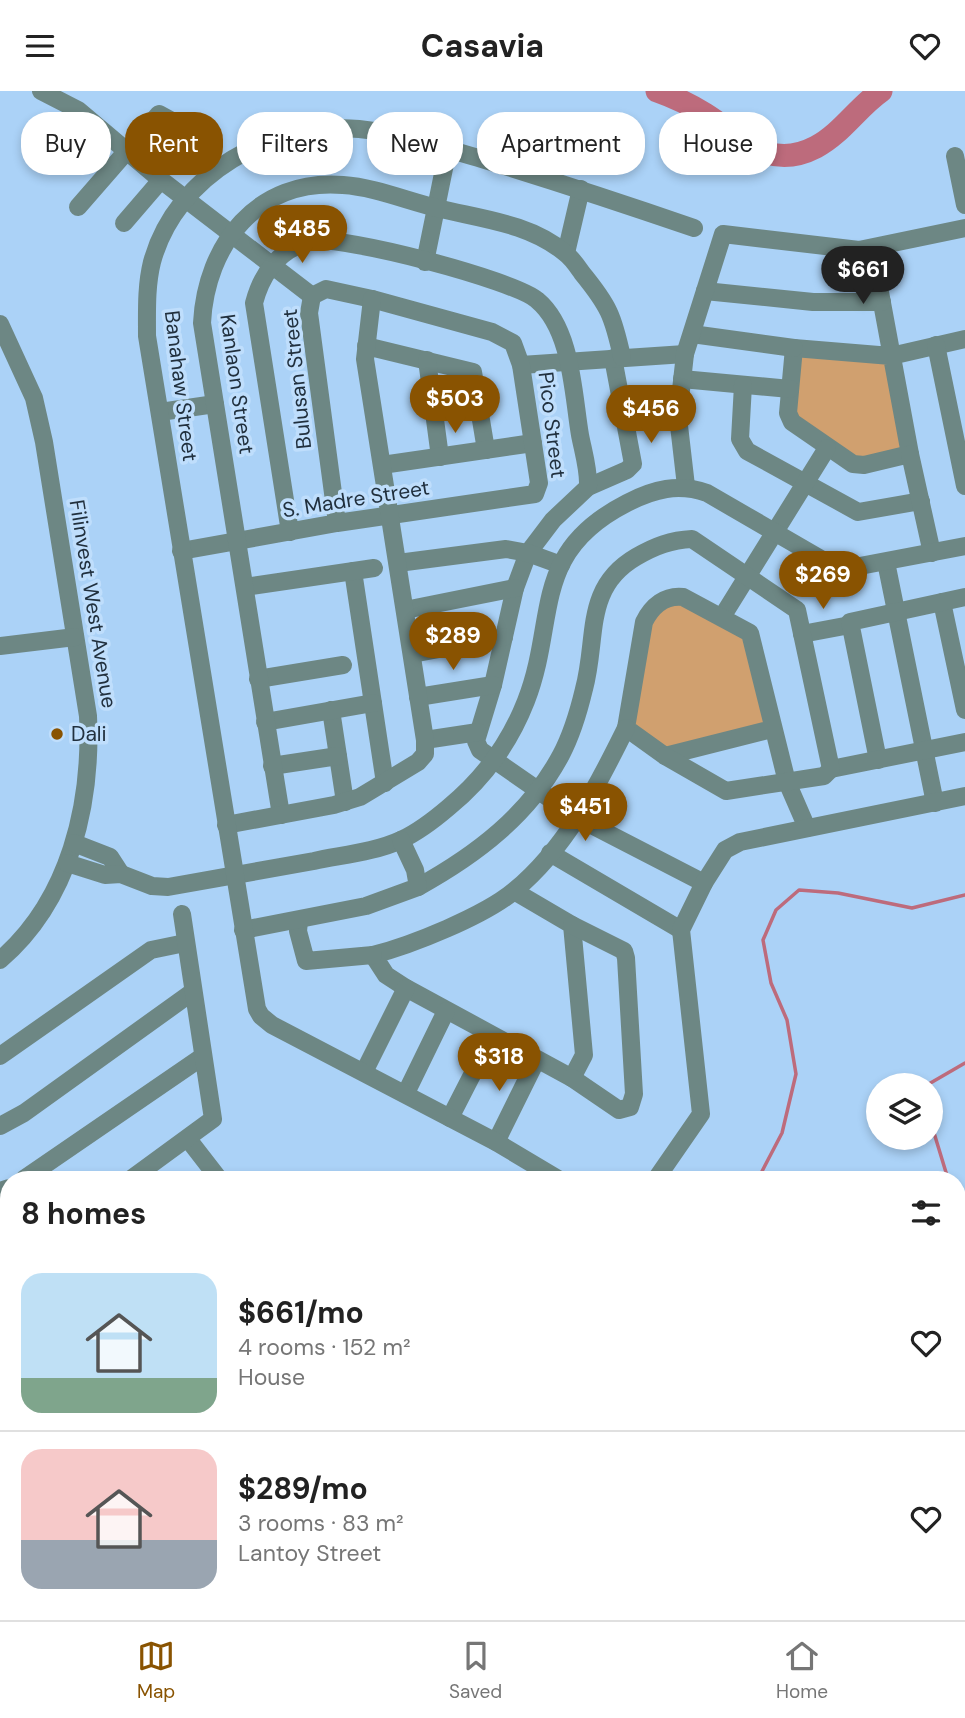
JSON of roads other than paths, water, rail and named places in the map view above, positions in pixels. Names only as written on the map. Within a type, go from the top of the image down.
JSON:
[{"type":"street","points":[[41,91],[78,110],[125,147]]},
{"type":"street","name":"Banahaw Street","points":[[223,165],[268,141],[295,132],[330,129],[367,131]]},
{"type":"street","points":[[78,207],[125,149]]},
{"type":"street","name":"Banahaw Street","points":[[463,154],[694,227]]},
{"type":"street","points":[[955,156],[965,205]]},
{"type":"street","points":[[156,175],[312,296]]},
{"type":"street","name":"Banahaw Street","points":[[211,175],[186,199],[164,232],[152,261],[147,293],[147,336],[233,875],[261,1016],[496,1142],[545,1171]]},
{"type":"street","points":[[425,262],[444,175]]},
{"type":"street","points":[[124,223],[161,180]]},
{"type":"street","name":"Kanlaon Street","points":[[281,815],[202,324],[203,297],[218,254],[231,233],[253,210],[282,195],[313,187],[344,185],[517,227],[566,253],[607,304],[618,358],[633,464],[588,487]]},
{"type":"street","points":[[566,253],[581,189]]},
{"type":"street","points":[[686,486],[678,417],[685,354],[723,234],[859,250],[965,228]]},
{"type":"street","points":[[290,532],[255,326],[254,303],[259,283],[270,266],[299,245],[315,240],[334,241],[515,286],[538,300],[551,317],[567,362],[588,487],[553,520],[528,553],[515,588],[477,745],[578,818],[704,883]]},
{"type":"street","points":[[872,249],[910,454],[932,553]]},
{"type":"street","name":"Bulusan Street","points":[[337,523],[309,313],[312,296],[326,289],[492,332],[513,343],[521,365]]},
{"type":"street","points":[[705,291],[813,302],[882,302]]},
{"type":"street","points":[[372,299],[365,359],[425,747]]},
{"type":"street","name":"Filinvest West Avenue","points":[[0,324],[34,398],[74,632],[89,746],[87,778],[74,843],[67,863],[38,919],[0,960]]},
{"type":"street","points":[[692,334],[794,348],[891,356],[965,339]]},
{"type":"street","points":[[936,345],[965,486]]},
{"type":"street","points":[[366,346],[473,372],[486,450]]},
{"type":"street","points":[[794,348],[788,413],[792,422],[853,464],[864,465],[910,454]]},
{"type":"street","points":[[521,365],[685,354]]},
{"type":"street","points":[[427,360],[440,457]]},
{"type":"street","name":"Pico Street","points":[[521,365],[539,483],[537,492]]},
{"type":"street","points":[[682,379],[790,389]]},
{"type":"street","points":[[743,384],[742,446],[803,484],[858,512],[921,501]]},
{"type":"street","points":[[160,412],[215,404]]},
{"type":"street","points":[[382,465],[533,443]]},
{"type":"street","points":[[722,617],[827,448]]},
{"type":"street","points":[[67,863],[106,875],[121,874],[160,887],[345,855],[401,840],[449,808],[495,760],[526,702],[545,610],[561,565],[583,534],[608,512],[661,489],[686,486],[707,493],[833,566],[859,568],[965,546]]},
{"type":"street","name":"S. Madre Street","points":[[181,551],[337,523],[537,492]]},
{"type":"street","points":[[243,930],[366,906],[418,887],[462,863],[501,831],[539,792],[562,753],[584,689],[593,621],[602,591],[618,568],[652,548],[675,540],[692,540],[794,606],[831,769]]},
{"type":"street","points":[[398,563],[506,549],[528,553],[561,565]]},
{"type":"street","points":[[886,562],[935,803]]},
{"type":"street","points":[[245,587],[374,568]]},
{"type":"street","points":[[353,571],[385,783]]},
{"type":"street","points":[[405,610],[515,588]]},
{"type":"street","points":[[299,921],[298,932],[306,961],[373,955],[411,944],[451,926],[514,891],[551,853],[578,818],[626,728],[644,622],[648,613],[672,596],[683,597],[722,617],[753,638],[772,729],[787,782],[807,828]]},
{"type":"street","points":[[802,634],[965,597]]},
{"type":"street","points":[[942,602],[965,710]]},
{"type":"street","points":[[850,625],[878,760]]},
{"type":"street","points":[[0,645],[74,632]]},
{"type":"street","points":[[412,654],[504,637]]},
{"type":"street","points":[[258,679],[343,665]]},
{"type":"street","points":[[418,697],[493,685]]},
{"type":"street","points":[[265,722],[373,703]]},
{"type":"street","points":[[331,710],[345,802]]},
{"type":"street","points":[[626,728],[665,757],[726,791],[824,776],[831,769],[965,742]]},
{"type":"street","points":[[665,757],[772,729]]},
{"type":"street","points":[[226,825],[360,797],[385,783],[425,747],[478,732]]},
{"type":"street","points":[[272,766],[338,756]]},
{"type":"street","points":[[662,1171],[694,1128],[702,1107],[681,930],[704,883],[729,846],[965,796]]},
{"type":"street","points":[[401,840],[415,870],[418,887]]},
{"type":"street","points":[[74,843],[110,857],[121,874]]},
{"type":"street","points":[[551,853],[681,930]]},
{"type":"street","points":[[373,955],[386,975],[406,988],[536,1061],[572,1078],[619,1109],[630,1107],[634,1094],[624,951],[514,891]]},
{"type":"street","points":[[142,1171],[213,1119],[191,993],[182,914]]},
{"type":"street","points":[[572,925],[584,1055],[572,1078]]},
{"type":"street","points":[[0,1056],[151,950],[185,943]]},
{"type":"street","points":[[365,1072],[406,988]]},
{"type":"street","points":[[0,1126],[24,1113],[191,993]]},
{"type":"street","points":[[406,1093],[446,1011]]},
{"type":"street","points":[[450,1118],[492,1036]]},
{"type":"street","points":[[36,1171],[202,1057]]},
{"type":"street","points":[[496,1142],[536,1061]]},
{"type":"street","points":[[188,1139],[213,1171]]},
{"type":"waterway","points":[[657,91],[699,110],[756,149],[784,156],[799,154],[825,142],[881,91]]},
{"type":"waterway","points":[[762,1171],[782,1133],[796,1074],[787,1020],[771,983],[763,940],[776,910],[799,890],[838,893],[912,908],[965,895]]},
{"type":"waterway","points":[[943,1076],[965,1063]]},
{"type":"waterway","points":[[939,1150],[946,1171]]},
{"type":"place","name":"Dali","points":[[57,734]]}]
